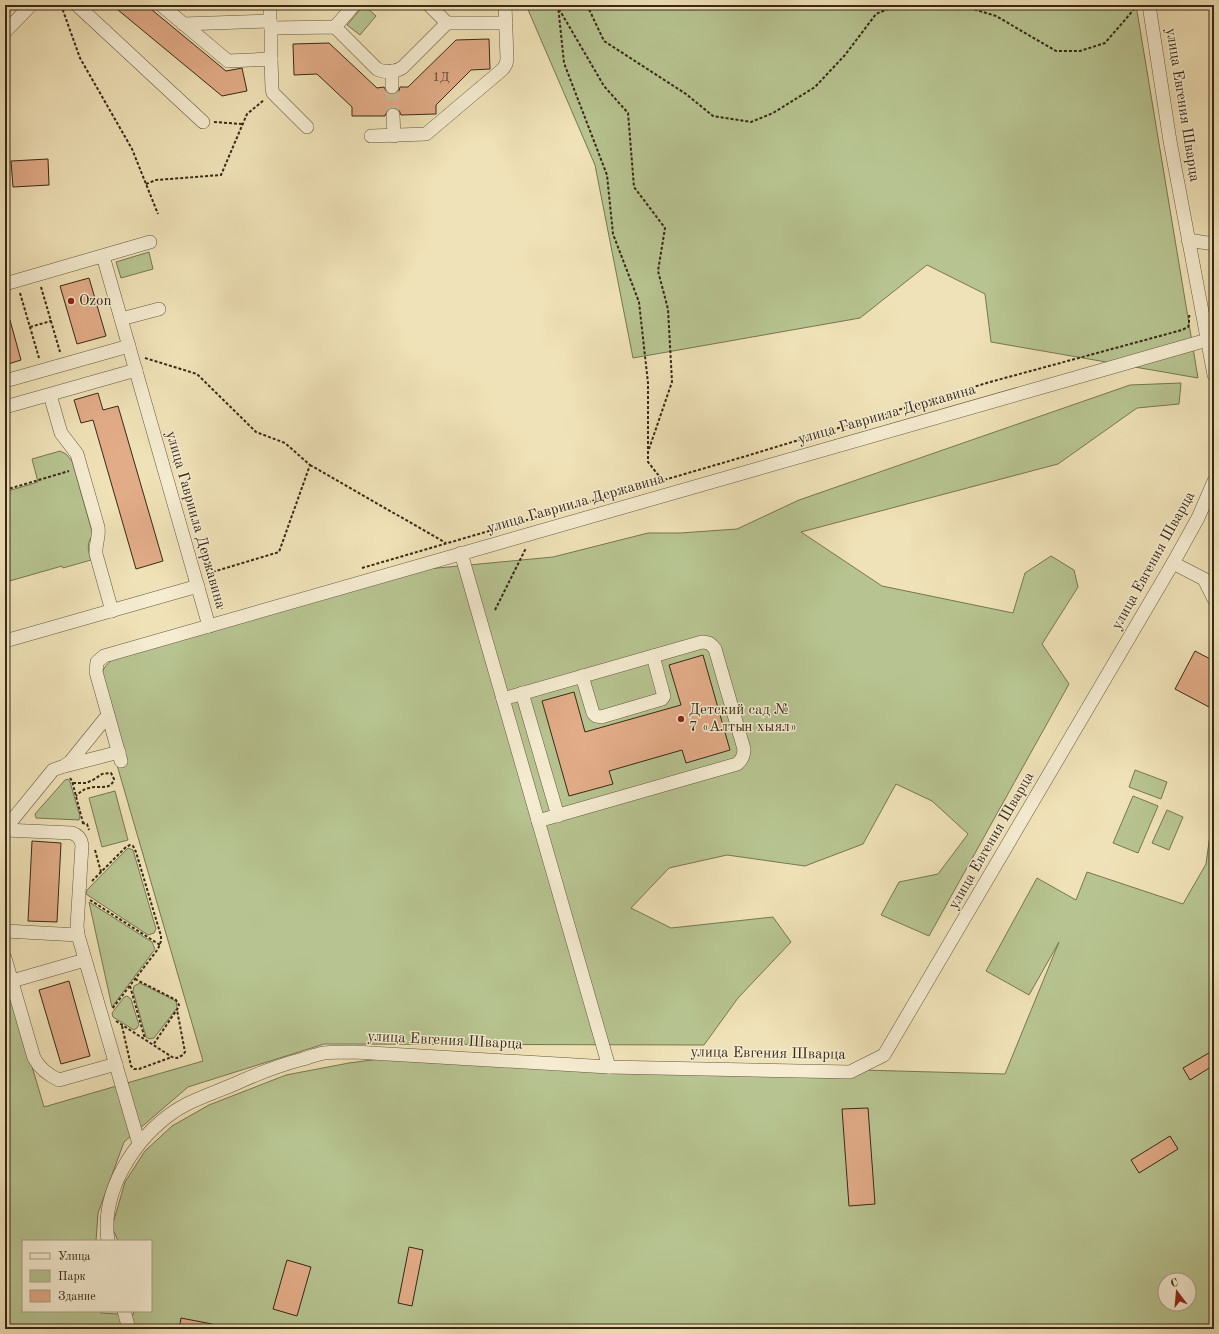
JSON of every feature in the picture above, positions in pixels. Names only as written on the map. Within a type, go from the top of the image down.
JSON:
[{"type":"street","points":[[5,32],[31,5]]},
{"type":"street","points":[[77,5],[203,122]]},
{"type":"street","points":[[161,5],[228,61],[271,59]]},
{"type":"street","points":[[270,5],[273,93],[307,127]]},
{"type":"street","points":[[335,27],[354,5]]},
{"type":"street","points":[[429,5],[448,23],[506,23]]},
{"type":"street","points":[[371,136],[421,135],[431,131],[503,68],[507,59],[505,5]]},
{"type":"street","name":"улица Евгения Шварца","points":[[1149,5],[1170,141],[1214,375]]},
{"type":"street","points":[[183,24],[335,27],[377,68],[385,71],[392,71],[403,68],[448,23]]},
{"type":"street","points":[[392,71],[392,87]]},
{"type":"street","points":[[393,115],[394,136]]},
{"type":"street","points":[[1188,240],[1214,244]]},
{"type":"street","points":[[11,282],[150,242]]},
{"type":"street","name":"улица Гавриила Державина","points":[[103,256],[209,626],[1207,340]]},
{"type":"street","points":[[121,319],[158,309]]},
{"type":"street","points":[[5,381],[63,365],[130,350]]},
{"type":"street","points":[[5,408],[136,370]]},
{"type":"street","points":[[50,395],[61,433],[75,451],[98,527],[99,537],[96,554],[112,611]]},
{"type":"street","name":"улица Евгения Шварца","points":[[108,1240],[107,1218],[112,1194],[120,1174],[139,1144],[169,1115],[186,1104],[275,1067],[323,1053],[354,1052],[609,1067],[850,1072],[884,1055],[1173,563],[1198,518],[1214,482]]},
{"type":"street","points":[[461,553],[609,1067]]},
{"type":"street","points":[[1173,563],[1204,579],[1213,595]]},
{"type":"street","points":[[5,641],[197,585]]},
{"type":"street","points":[[5,829],[53,770],[65,772],[120,756],[96,672],[99,659],[104,656],[209,626]]},
{"type":"street","points":[[503,699],[702,642],[708,642],[712,644],[715,649],[744,750],[744,755],[741,761],[737,764],[538,821]]},
{"type":"street","points":[[582,676],[593,713],[596,716],[601,717],[663,698],[664,693],[653,656]]},
{"type":"street","points":[[522,693],[558,816]]},
{"type":"street","points":[[65,772],[70,762],[108,715]]},
{"type":"street","points":[[5,829],[72,833],[77,835],[81,840],[81,894],[78,935],[105,1017],[116,1064],[139,1144]]},
{"type":"street","points":[[5,931],[78,935]]},
{"type":"street","points":[[5,958],[34,1058],[42,1070],[59,1080],[116,1064]]},
{"type":"street","points":[[12,981],[85,960]]},
{"type":"street","points":[[124,1312],[129,1329]]},
{"type":"path","points":[[61,5],[80,58],[132,149],[158,214]]},
{"type":"path","points":[[587,5],[604,41],[686,94],[713,116],[751,122],[774,113],[815,87],[845,55],[876,14],[897,5]]},
{"type":"path","points":[[960,5],[996,16],[1056,51],[1080,51],[1105,43],[1138,5]]},
{"type":"path","points":[[558,7],[564,63],[607,175],[613,234],[639,302],[648,383],[648,462],[663,480],[668,494]]},
{"type":"path","points":[[558,7],[604,86],[628,113],[634,187],[665,228],[658,271],[668,309],[672,382],[648,450]]},
{"type":"path","points":[[146,184],[156,180],[221,175],[246,114],[273,93]]},
{"type":"path","points":[[203,122],[242,124]]},
{"type":"path","points":[[38,275],[63,365]]},
{"type":"path","points":[[11,282],[30,327],[42,371]]},
{"type":"path","points":[[356,570],[990,382],[1182,330],[1188,327],[1189,316],[1202,312]]},
{"type":"path","points":[[30,327],[51,321]]},
{"type":"path","points":[[130,350],[197,374],[256,432],[285,443],[310,465],[446,543]]},
{"type":"path","points":[[197,585],[279,552],[310,465]]},
{"type":"path","points":[[5,490],[81,468]]},
{"type":"path","points":[[495,610],[529,543],[522,521]]},
{"type":"path","points":[[197,585],[213,588],[221,610],[228,608]]},
{"type":"path","points":[[65,772],[73,783],[83,823]]},
{"type":"path","points":[[73,783],[86,783],[105,773],[111,773],[114,779],[112,784],[108,786],[87,788],[76,796]]},
{"type":"path","points":[[76,822],[83,823],[88,826],[91,835]]},
{"type":"path","points":[[160,944],[81,894],[101,872],[126,847],[130,845],[133,846],[136,852],[161,936],[160,944],[130,986],[105,1017],[122,1025],[172,1057],[180,1058],[185,1052],[177,1010]]},
{"type":"path","points":[[95,850],[101,872]]},
{"type":"path","points":[[135,979],[176,1000],[179,1005],[152,1045]]},
{"type":"path","points":[[130,986],[146,1040]]},
{"type":"path","points":[[122,1025],[131,1066],[134,1069],[137,1070],[172,1057]]},
{"type":"green space","points":[[364,5],[376,16],[360,35],[347,25]]},
{"type":"green space","points":[[526,5],[1136,5],[1198,378],[991,342],[985,294],[927,265],[860,318],[633,358],[595,165]]},
{"type":"green space","points":[[149,252],[153,269],[121,278],[116,262]]},
{"type":"green space","points":[[1181,383],[1179,404],[1137,408],[1058,464],[801,532],[882,586],[1013,613],[1025,573],[1051,556],[1074,570],[1078,587],[1042,644],[1069,684],[929,936],[881,915],[899,882],[938,874],[968,834],[932,801],[896,784],[863,844],[805,866],[727,855],[669,868],[631,908],[671,928],[773,917],[791,942],[738,998],[704,1045],[324,1044],[188,1087],[124,1142],[98,1213],[96,1240],[22,1240],[22,1312],[101,1312],[133,1315],[134,1312],[152,1312],[152,1240],[118,1240],[112,1227],[125,1182],[145,1151],[172,1126],[209,1105],[286,1075],[349,1063],[395,1057],[1005,1074],[1059,942],[1029,995],[986,971],[1037,878],[1076,900],[1087,872],[1183,904],[1206,864],[1214,805],[1214,1329],[5,1329],[5,975],[44,1107],[203,1061],[117,765],[102,673],[110,661],[396,572],[553,557],[648,533],[680,533],[737,529],[799,500],[1130,385]]},
{"type":"green space","points":[[60,451],[66,454],[72,461],[93,535],[89,541],[88,547],[91,560],[63,568],[62,566],[6,582],[7,584],[5,585],[5,492],[38,482],[32,459]]},
{"type":"green space","points":[[1135,770],[1167,782],[1161,799],[1129,787]]},
{"type":"green space","points":[[68,779],[80,816],[79,820],[36,818],[35,814],[65,780]]},
{"type":"green space","points":[[115,791],[128,840],[102,847],[89,798]]},
{"type":"green space","points":[[1133,796],[1158,806],[1138,853],[1113,843]]},
{"type":"green space","points":[[1167,810],[1183,817],[1169,850],[1152,843]]},
{"type":"green space","points":[[128,848],[133,850],[156,929],[154,933],[148,935],[86,894],[87,890]]},
{"type":"green space","points":[[89,902],[152,942],[155,949],[112,1007]]},
{"type":"green space","points":[[140,983],[176,1001],[177,1008],[154,1038],[149,1039],[146,1037],[133,991],[134,986]]},
{"type":"green space","points":[[127,996],[131,999],[139,1025],[134,1030],[113,1017],[112,1013],[124,997]]},
{"type":"building","points":[[112,5],[146,5],[226,71],[242,68],[247,91],[222,96]]},
{"type":"building","points":[[489,39],[490,69],[471,70],[436,105],[436,114],[401,115],[399,110],[393,107],[388,109],[385,116],[352,116],[352,107],[317,74],[294,75],[293,44],[329,43],[377,88],[384,87],[388,94],[392,95],[399,91],[400,87],[408,87],[456,40]]},
{"type":"building","points":[[48,159],[49,185],[13,187],[11,161]]},
{"type":"building","points":[[89,278],[106,336],[77,344],[60,286]]},
{"type":"building","points":[[8,313],[21,360],[5,365],[5,314]]},
{"type":"building","points":[[98,393],[103,410],[118,406],[163,561],[136,569],[93,420],[81,423],[74,400]]},
{"type":"building","points":[[1195,651],[1214,661],[1214,697],[1209,707],[1175,689]]},
{"type":"building","points":[[703,655],[730,750],[686,763],[682,750],[609,771],[613,784],[569,796],[542,701],[574,692],[585,732],[681,705],[669,665]]},
{"type":"building","points":[[32,841],[61,843],[57,922],[28,921]]},
{"type":"building","points":[[69,981],[90,1056],[61,1064],[39,990]]},
{"type":"building","points":[[1214,1050],[1214,1065],[1190,1080],[1183,1068]]},
{"type":"building","points":[[868,1108],[875,1204],[849,1206],[842,1109]]},
{"type":"building","points":[[1170,1136],[1178,1149],[1139,1173],[1131,1160]]},
{"type":"building","points":[[409,1247],[423,1250],[412,1306],[398,1303]]},
{"type":"building","points":[[287,1260],[311,1267],[297,1316],[273,1309]]},
{"type":"building","points":[[181,1318],[212,1324],[212,1329],[179,1329]]},
{"type":"tunnel","points":[[392,87],[393,115]]},
{"type":"place","name":"Ozon","points":[[71,301]]},
{"type":"place","name":"Детский сад № 7 «Алтын хыял»","points":[[681,719]]}]
